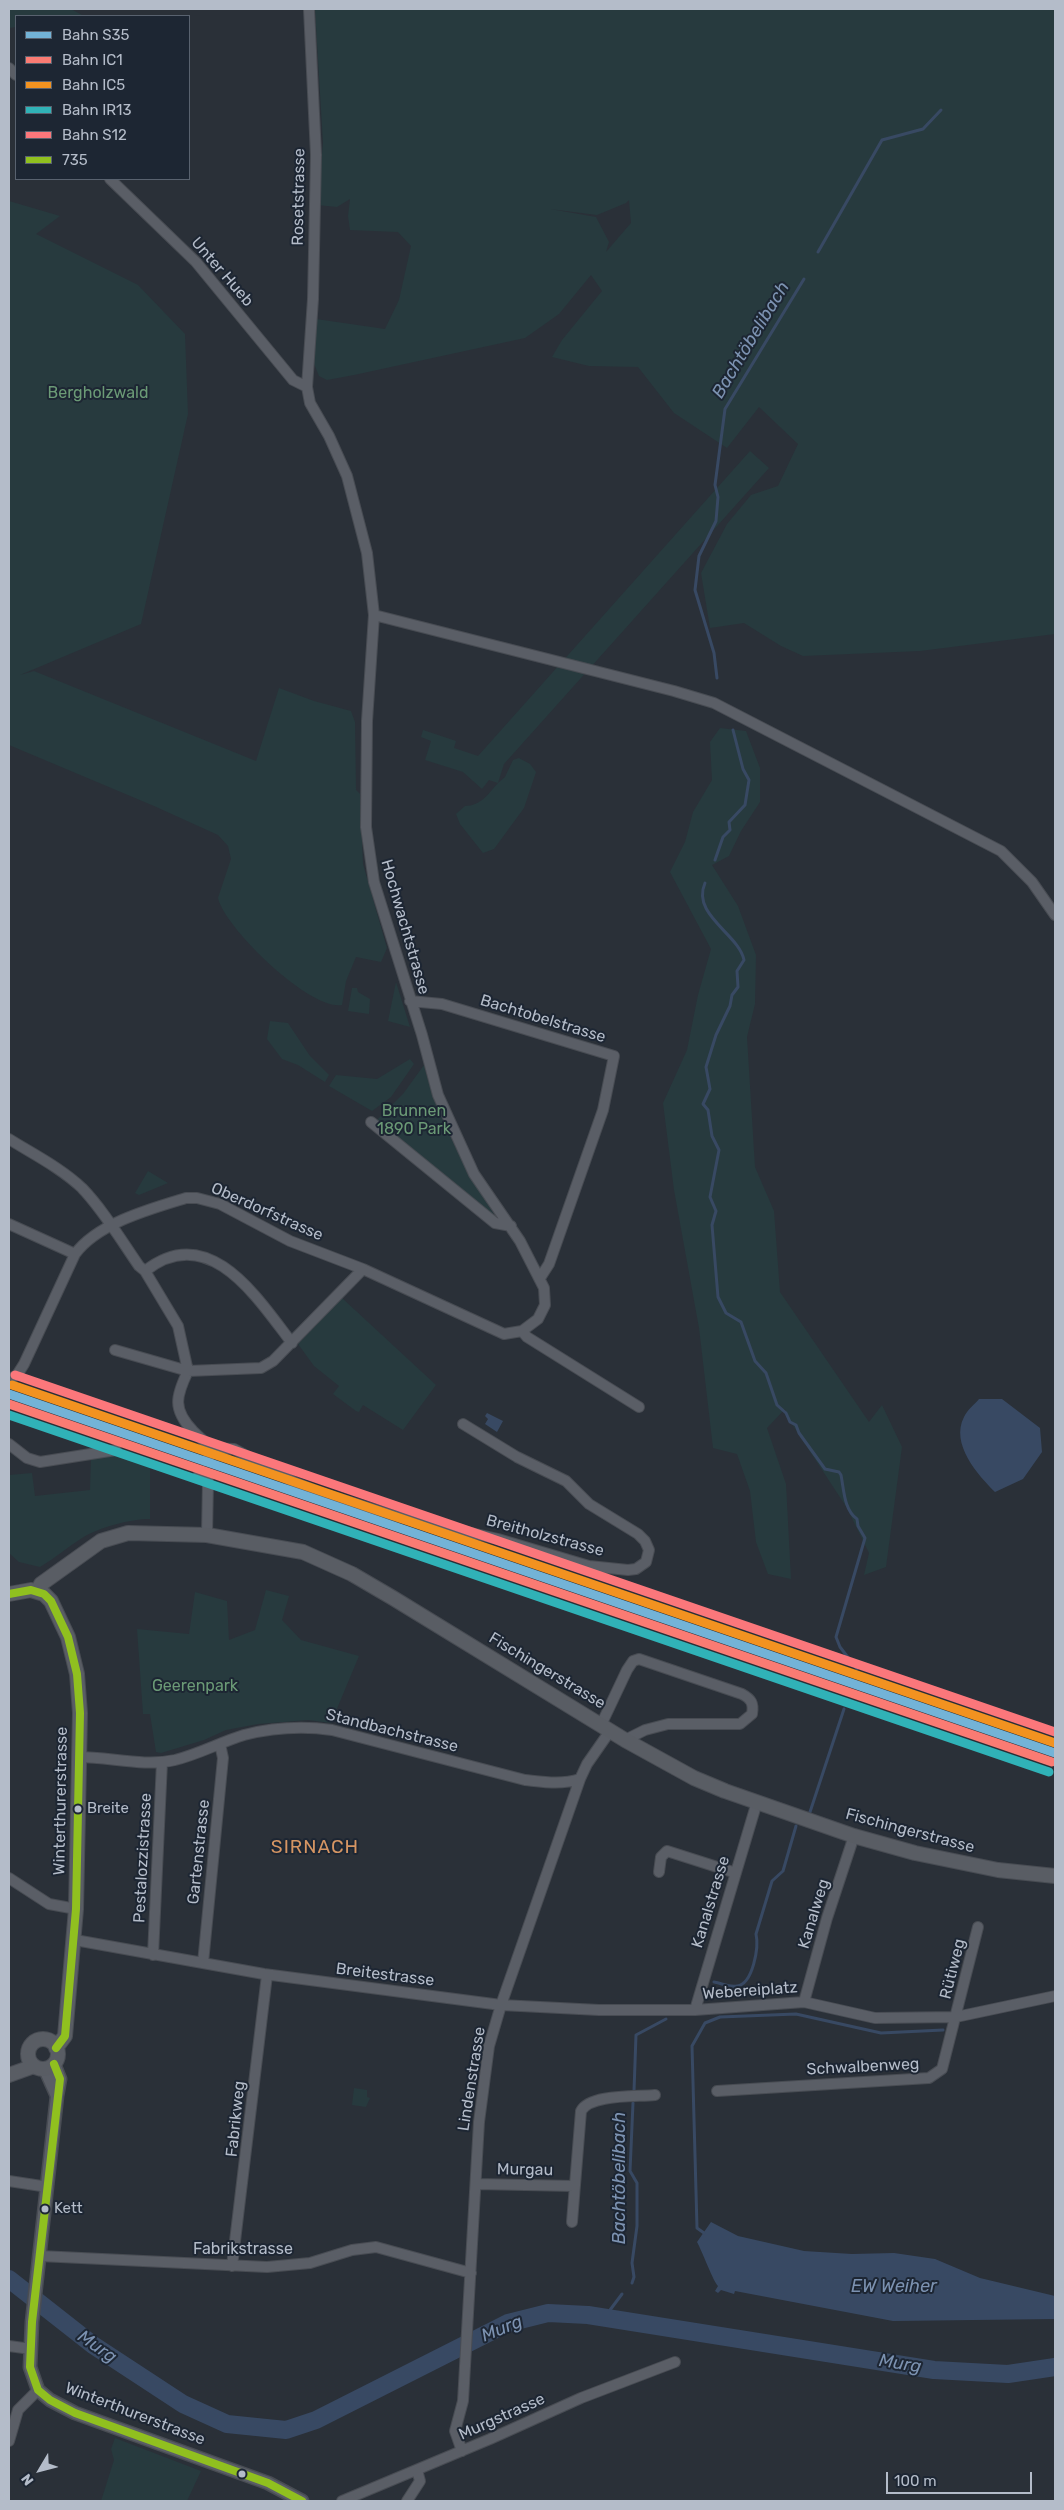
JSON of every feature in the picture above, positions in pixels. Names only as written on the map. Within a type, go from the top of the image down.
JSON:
[{"type":"main road","name":"Fischingerstrasse","points":[[38,1591],[41,1584],[80,1554],[112,1536],[128,1533],[207,1535],[270,1544],[321,1559],[393,1598],[625,1740],[694,1778],[854,1836],[915,1853],[998,1870],[1055,1876]]},
{"type":"main road","points":[[9,1594],[31,1590],[38,1591]]},
{"type":"main road","name":"Winterthurerstrasse","points":[[38,1591],[44,1594],[57,1610],[72,1649],[79,1693],[75,1940],[66,2022],[53,2044]]},
{"type":"main road","points":[[9,2074],[40,2064],[57,2056],[53,2044],[36,2041],[30,2047],[40,2064]]},
{"type":"main road","points":[[9,2068],[40,2064]]},
{"type":"street","name":"Rosetstrasse","points":[[307,387],[313,299],[316,155],[309,9]]},
{"type":"street","name":"Unter Hueb","points":[[111,180],[196,262],[293,380],[307,387]]},
{"type":"street","name":"Hochwachtstrasse","points":[[307,387],[310,403],[329,436],[347,476],[367,554],[374,615],[366,721],[366,827],[374,882],[422,1035],[438,1095],[452,1130],[474,1174],[510,1226],[544,1288],[545,1305],[538,1319],[522,1331]]},
{"type":"street","points":[[374,615],[674,691],[714,704],[1001,851],[1032,882],[1055,915]]},
{"type":"street","name":"Bachtobelstrasse","points":[[410,1001],[442,1004],[614,1056],[603,1110],[549,1264],[540,1278]]},
{"type":"street","points":[[371,1122],[495,1223],[510,1226]]},
{"type":"street","points":[[9,1139],[63,1172],[82,1188],[145,1271],[178,1326],[188,1371],[179,1390],[178,1406],[193,1431],[210,1448],[208,1460]]},
{"type":"street","name":"Oberdorfstrasse","points":[[9,1379],[17,1375],[24,1364],[75,1254],[89,1239],[110,1226],[176,1201],[197,1198],[220,1204],[290,1241],[363,1270]]},
{"type":"street","points":[[9,1224],[75,1254]]},
{"type":"street","points":[[145,1271],[152,1265],[179,1254],[200,1256],[222,1266],[243,1281],[292,1343]]},
{"type":"street","points":[[115,1350],[188,1371],[261,1368],[274,1361],[363,1270],[504,1334],[522,1331],[532,1341],[639,1407]]},
{"type":"street","name":"Breitholzstrasse","points":[[210,1448],[234,1450],[294,1482],[382,1512],[498,1539],[589,1566],[628,1570],[636,1569],[646,1562],[648,1550],[645,1541],[638,1534],[589,1504],[566,1480],[517,1457],[463,1424]]},
{"type":"street","points":[[9,1444],[27,1458],[40,1462],[116,1450]]},
{"type":"street","points":[[203,1479],[207,1535]]},
{"type":"street","name":"Lindenstrasse","points":[[462,2451],[455,2430],[463,2401],[479,2122],[489,2046],[501,2005],[580,1779],[606,1728],[627,1670],[633,1661],[639,1659],[742,1694],[750,1698],[752,1703],[749,1718],[740,1724],[668,1724],[646,1730],[625,1740]]},
{"type":"street","name":"Standbachstrasse","points":[[79,1757],[162,1762],[176,1760],[244,1735],[270,1730],[312,1728],[332,1730],[525,1780],[569,1783],[580,1779]]},
{"type":"street","name":"Gartenstrasse","points":[[203,1963],[223,1758],[220,1744]]},
{"type":"street","name":"Pestalozzistrasse","points":[[153,1955],[162,1762]]},
{"type":"street","name":"Kanalstrasse","points":[[695,2010],[756,1802]]},
{"type":"street","name":"Kanalweg","points":[[804,2002],[827,1918],[854,1836]]},
{"type":"street","points":[[659,1872],[662,1854],[667,1850],[736,1873]]},
{"type":"street","points":[[9,1878],[49,1904],[76,1909]]},
{"type":"street","name":"Rütiweg","points":[[956,2018],[978,1927]]},
{"type":"street","name":"Breitestrasse","points":[[75,1940],[267,1975],[501,2005],[599,2010],[695,2010]]},
{"type":"street","name":"Fabrikweg","points":[[232,2266],[267,1975]]},
{"type":"street","points":[[956,2018],[1055,1996]]},
{"type":"street","name":"Webereiplatz","points":[[695,2010],[804,2002],[875,2018],[956,2018]]},
{"type":"street","name":"Schwalbenweg","points":[[717,2092],[929,2078],[942,2068],[956,2018]]},
{"type":"street","points":[[9,2441],[18,2410],[38,2390],[31,2372],[32,2322],[57,2096],[40,2064]]},
{"type":"street","name":"Murgau","points":[[572,2222],[583,2106],[594,2100],[655,2095]]},
{"type":"street","points":[[9,2182],[48,2187]]},
{"type":"street","name":"Murgau","points":[[476,2184],[574,2186]]},
{"type":"street","name":"Fabrikstrasse","points":[[40,2256],[232,2266],[288,2266],[310,2263],[352,2250],[376,2247],[470,2273]]},
{"type":"street","points":[[9,2346],[31,2349]]},
{"type":"street","name":"Murgstrasse","points":[[342,2501],[462,2451],[581,2398],[674,2362]]},
{"type":"street","name":"Winterthurerstrasse","points":[[38,2390],[50,2400],[75,2413],[268,2483],[302,2501]]},
{"type":"street","points":[[407,2501],[420,2481],[417,2470]]},
{"type":"green space","points":[[9,9],[71,9],[82,15],[15,15],[15,27],[9,28]]},
{"type":"green space","points":[[315,9],[1055,9],[1055,634],[920,651],[803,656],[781,646],[744,623],[710,628],[701,573],[727,524],[751,495],[778,486],[798,444],[759,407],[727,448],[674,413],[638,367],[589,366],[552,357],[562,340],[602,291],[591,275],[559,314],[525,338],[327,380],[319,376],[310,354],[316,319],[385,329],[399,300],[411,246],[398,232],[350,230],[348,216],[350,199],[337,207],[317,205],[323,143]],"holes":[[[629,200],[631,223],[606,252],[609,242],[596,217],[550,209],[597,215]]]},
{"type":"green space","name":"Bergholzwald","points":[[9,201],[60,216],[36,234],[138,285],[185,334],[188,414],[141,624],[20,675],[34,671],[256,761],[279,688],[314,701],[351,711],[355,722],[356,790],[360,794],[363,864],[387,948],[381,962],[356,957],[346,981],[342,1005],[328,1003],[310,995],[290,981],[270,965],[235,928],[218,898],[231,859],[228,846],[218,835],[9,745]]},
{"type":"green space","points":[[750,451],[769,468],[504,764],[498,783],[489,780],[482,789],[463,772],[425,760],[431,741],[421,737],[423,730],[456,741],[454,748],[478,756]]},
{"type":"green space","points":[[720,728],[746,731],[760,768],[760,802],[741,831],[729,856],[712,865],[738,906],[756,955],[755,1004],[747,1037],[755,1167],[774,1211],[780,1292],[869,1422],[882,1405],[902,1447],[886,1567],[864,1575],[869,1553],[847,1508],[788,1418],[785,1409],[767,1428],[786,1484],[791,1579],[768,1574],[756,1542],[750,1491],[737,1454],[713,1448],[699,1328],[674,1190],[663,1103],[687,1050],[698,995],[711,949],[670,872],[685,842],[693,812],[712,780],[710,742]]},
{"type":"green space","points":[[519,758],[530,764],[536,772],[524,808],[494,849],[483,853],[460,824],[456,814],[465,806],[476,804],[488,795],[505,777],[513,760]]},
{"type":"green space","points":[[396,982],[410,1027],[388,1021]]},
{"type":"green space","points":[[352,988],[357,988],[358,992],[370,999],[369,1014],[348,1011]]},
{"type":"green space","points":[[270,1021],[288,1023],[310,1056],[329,1075],[325,1082],[298,1065],[282,1059],[267,1039]]},
{"type":"green space","points":[[410,1059],[414,1064],[391,1097],[372,1111],[329,1086],[336,1075],[377,1079]]},
{"type":"green space","name":"Brunnen 1890 Park","points":[[424,1065],[437,1105],[453,1143],[495,1216],[492,1217],[376,1121],[403,1094]]},
{"type":"green space","points":[[148,1171],[168,1183],[139,1195],[135,1193]]},
{"type":"green space","points":[[342,1298],[436,1385],[403,1430],[363,1405],[359,1412],[356,1411],[333,1394],[339,1386],[314,1366],[298,1344]]},
{"type":"green space","points":[[115,1453],[129,1454],[150,1461],[150,1519],[125,1522],[97,1530],[40,1567],[19,1562],[9,1553],[9,1475],[32,1473],[35,1496],[90,1490],[91,1458]]},
{"type":"green space","name":"Geerenpark","points":[[266,1590],[289,1596],[282,1620],[301,1640],[359,1656],[331,1723],[308,1720],[258,1724],[226,1730],[204,1740],[161,1753],[156,1752],[150,1714],[143,1714],[137,1629],[189,1634],[195,1592],[227,1601],[229,1640],[255,1630]]},
{"type":"green space","points":[[354,2088],[367,2090],[367,2097],[370,2098],[366,2107],[352,2105]]},
{"type":"green space","points":[[115,2438],[201,2471],[187,2501],[101,2501],[114,2460],[111,2449]]},
{"type":"water","points":[[979,1399],[1002,1399],[1040,1428],[1042,1452],[1023,1479],[995,1492],[974,1468],[963,1448],[961,1438],[961,1427],[964,1417]]},
{"type":"water","points":[[487,1413],[503,1421],[497,1432],[485,1424],[488,1419],[485,1416]]},
{"type":"water","name":"EW Weiher","points":[[711,2222],[738,2236],[804,2251],[852,2254],[894,2253],[935,2259],[980,2278],[1055,2296],[1055,2319],[893,2321],[735,2291],[734,2294],[721,2290],[718,2293],[715,2291],[718,2286],[697,2242]]},
{"type":"waterway","name":"Bachtöbelibach","points":[[818,252],[882,140],[923,129],[941,110]]},
{"type":"waterway","name":"Bachtöbelibach","points":[[717,678],[714,653],[695,590],[699,556],[716,521],[718,497],[715,485],[725,409],[804,279]]},
{"type":"waterway","name":"Bachtöbelibach","points":[[715,860],[723,837],[730,830],[729,822],[745,805],[749,780],[743,769],[733,730]]},
{"type":"waterway","name":"Bachtöbelibach","points":[[705,883],[702,894],[704,905],[717,924],[734,942],[744,960],[737,971],[738,987],[732,995],[730,1006],[716,1035],[706,1067],[710,1089],[703,1104],[708,1110],[712,1136],[719,1150],[710,1197],[716,1211],[712,1225],[718,1297],[726,1313],[741,1322],[755,1361],[766,1373],[777,1405],[786,1413],[790,1422],[796,1425],[799,1433],[825,1469],[839,1472],[841,1475],[847,1505],[857,1519],[858,1526],[865,1538],[836,1637],[840,1647],[857,1669]]},
{"type":"waterway","name":"Bachtöbelibach","points":[[809,1815],[844,1709]]},
{"type":"waterway","name":"Bachtöbelibach","points":[[714,1982],[728,1986],[737,1986],[743,1984],[751,1972],[756,1956],[756,1934],[772,1881],[783,1871],[796,1826]]},
{"type":"waterway","points":[[704,2233],[697,2228],[692,2046],[705,2023],[720,2017],[796,2014],[881,2033],[943,2030]]},
{"type":"waterway","name":"Bachtöbelibach","points":[[634,2091],[636,2035],[666,2019]]},
{"type":"waterway","name":"Bachtöbelibach","points":[[632,2283],[634,2277],[632,2263],[637,2226],[637,2183],[630,2171],[633,2103]]},
{"type":"waterway","name":"Murg","points":[[9,2279],[93,2345],[183,2404],[227,2424],[286,2430],[316,2420],[508,2323],[548,2313],[588,2315],[934,2370],[1008,2374],[1055,2367]]},
{"type":"waterway","points":[[604,2318],[622,2294]]},
{"type":"tunnel","points":[[208,1460],[208,1481]]},
{"type":"rail line","name":"S12","points":[[15,1375],[1055,1732]]},
{"type":"rail line","name":"IC5","points":[[12,1385],[1055,1743]]},
{"type":"rail line","name":"S35","points":[[9,1394],[1055,1753]]},
{"type":"rail line","name":"IC1","points":[[9,1404],[1052,1762]]},
{"type":"rail line","name":"IR13","points":[[9,1415],[1049,1772]]},
{"type":"transit line","name":"735","points":[[9,1594],[31,1590],[44,1594],[51,1601],[68,1637],[77,1674],[80,1713],[76,1909],[65,2036],[56,2048]]},
{"type":"transit line","name":"735","points":[[54,2064],[60,2079],[32,2322],[30,2367],[38,2390],[50,2400],[75,2413],[268,2483],[302,2501]]},
{"type":"place","name":"Breite","points":[[78,1809]]},
{"type":"place","name":"Kett","points":[[45,2209]]},
{"type":"district","name":"SIRNACH","points":[[315,1848]]}]
